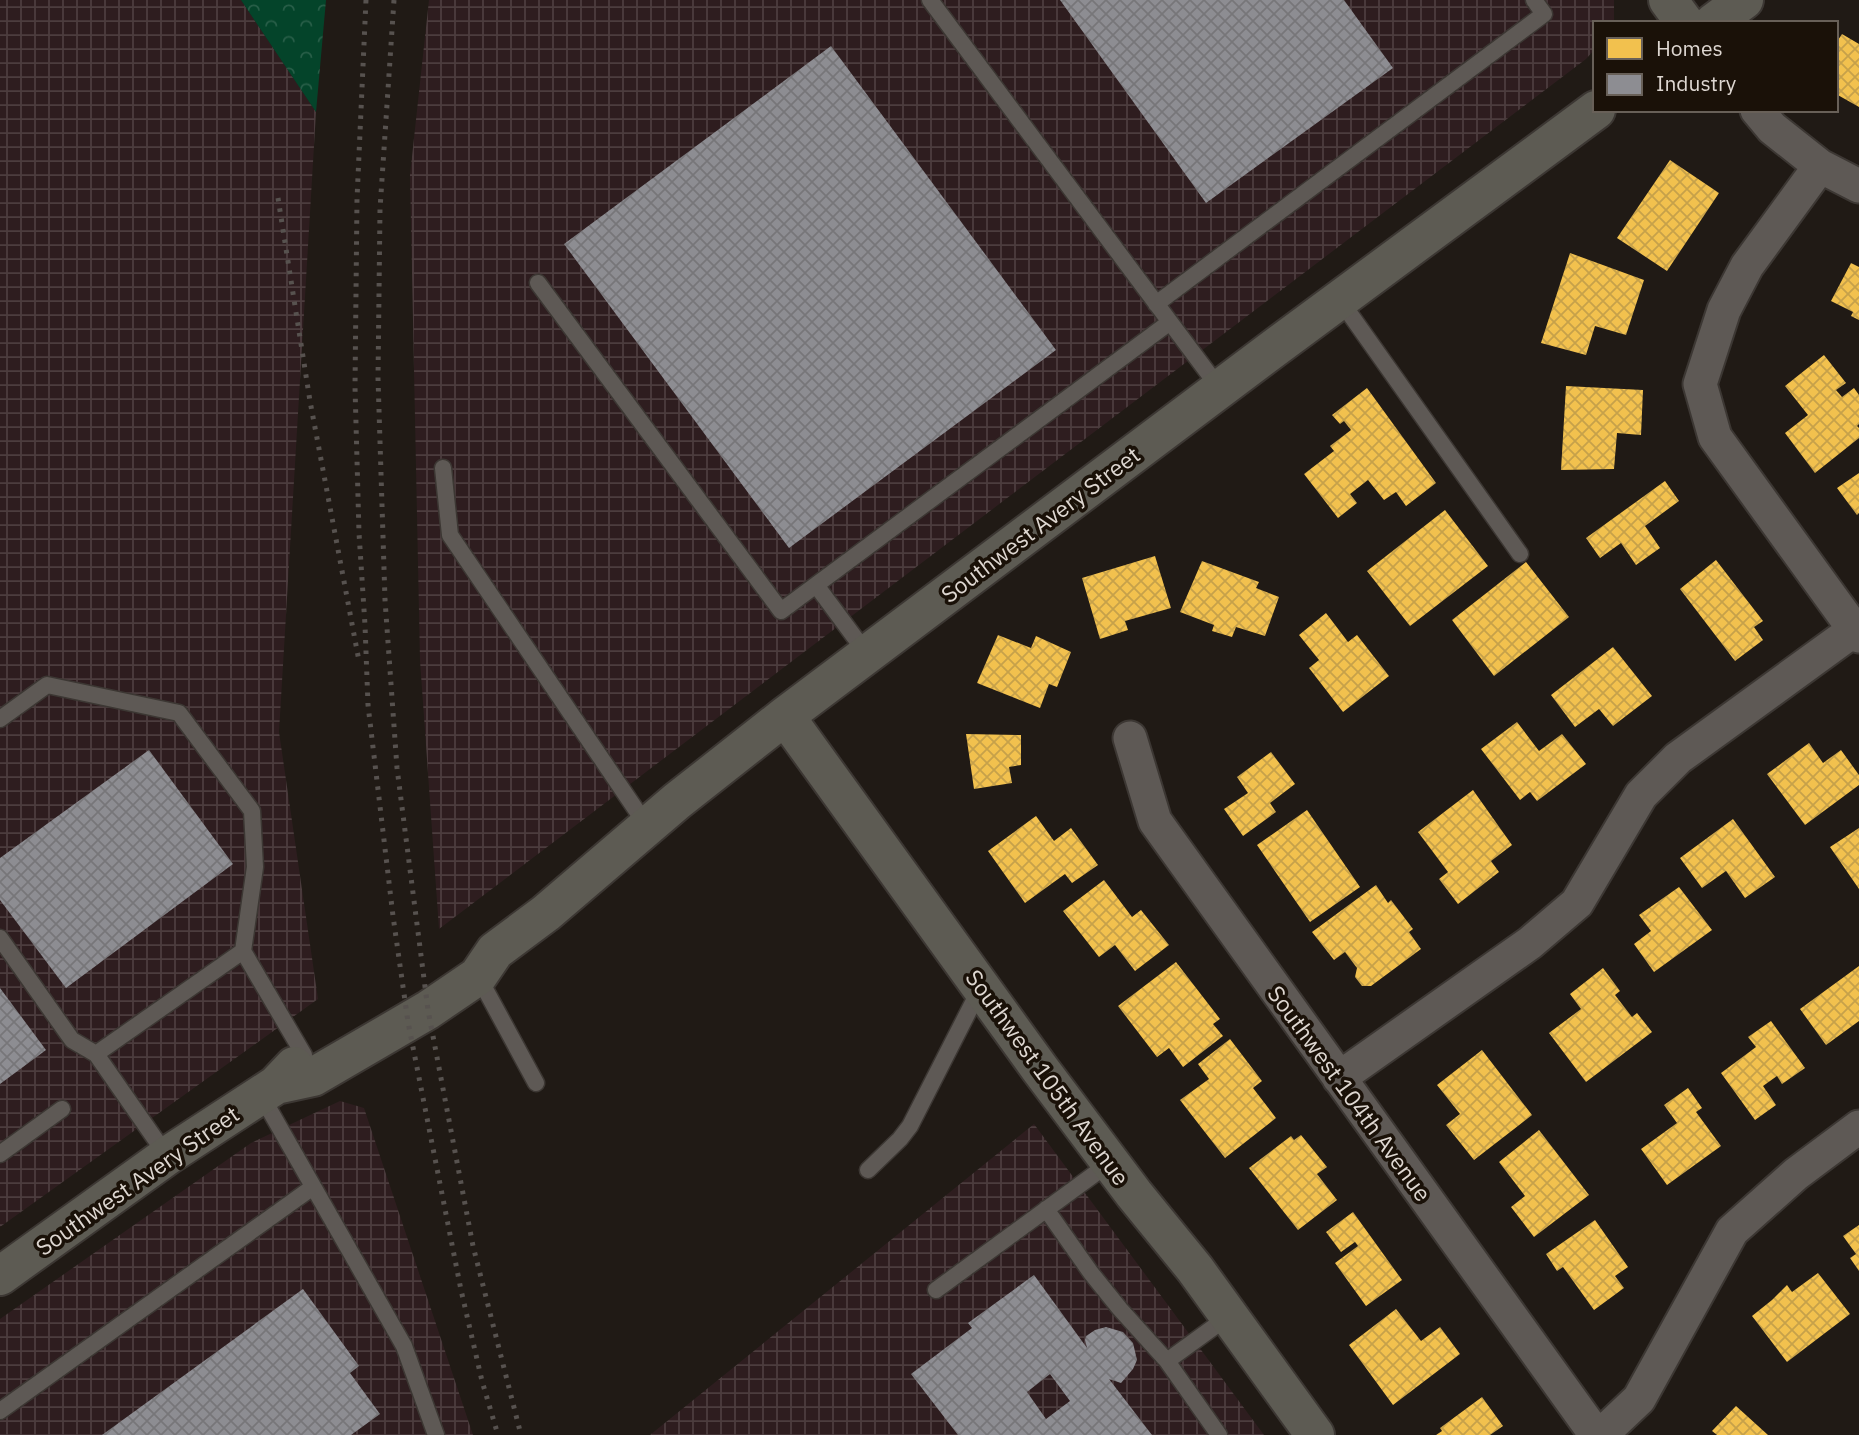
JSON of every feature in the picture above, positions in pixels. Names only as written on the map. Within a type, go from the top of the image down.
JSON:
[{"type":"main road","points":[[1668,0],[1684,21]]},
{"type":"main road","points":[[1716,21],[1744,0]]},
{"type":"main road","name":"Southwest Avery Street","points":[[269,1090],[313,1077],[428,1010],[677,801],[785,716],[1220,388],[1593,112]]},
{"type":"main road","name":"Southwest 105th Avenue","points":[[785,716],[981,987],[1111,1162],[1195,1269],[1315,1435]]},
{"type":"main road","name":"Southwest Avery Street","points":[[0,1276],[167,1156],[269,1090],[304,1055],[376,1016],[464,957],[486,963]]},
{"type":"street","points":[[1759,112],[1772,128],[1820,166],[1859,186]]},
{"type":"street","points":[[1339,1078],[1530,943],[1577,903],[1641,795],[1678,758],[1857,633],[1715,437],[1700,384],[1724,310],[1747,266],[1820,166]]},
{"type":"street","name":"Southwest 104th Avenue","points":[[1130,738],[1155,821],[1598,1435]]},
{"type":"street","points":[[1598,1435],[1639,1399],[1732,1231],[1796,1174],[1859,1127]]},
{"type":"lane","points":[[930,0],[1220,388]]},
{"type":"lane","points":[[1156,304],[1544,14],[1534,0]]},
{"type":"lane","points":[[538,283],[781,611],[1170,322]]},
{"type":"lane","points":[[1340,300],[1520,554]]},
{"type":"lane","points":[[443,468],[450,534],[647,826]]},
{"type":"lane","points":[[816,585],[867,654]]},
{"type":"lane","points":[[0,719],[47,685],[179,713],[252,811],[255,867],[243,951],[304,1055]]},
{"type":"lane","points":[[0,938],[72,1040],[96,1054],[167,1156]]},
{"type":"lane","points":[[96,1054],[243,951]]},
{"type":"lane","points":[[486,963],[536,1083]]},
{"type":"lane","points":[[868,1170],[910,1126],[981,987]]},
{"type":"lane","points":[[269,1090],[313,1187],[404,1346],[436,1435]]},
{"type":"lane","points":[[0,1154],[62,1109]]},
{"type":"lane","points":[[936,1290],[1111,1162]]},
{"type":"lane","points":[[0,1411],[313,1187]]},
{"type":"lane","points":[[1046,1209],[1119,1309],[1167,1361],[1219,1435]]},
{"type":"lane","points":[[1167,1361],[1229,1316]]},
{"type":"shaded area","points":[[0,0],[241,0],[316,112],[279,732],[318,999],[0,1227]]},
{"type":"shaded area","points":[[429,0],[1614,0],[1614,21],[1593,21],[1593,51],[1586,59],[439,929],[420,660],[410,175]]},
{"type":"shaded area","points":[[340,1101],[364,1108],[473,1435],[0,1435],[0,1319],[251,1143]]},
{"type":"shaded area","points":[[1034,1124],[1264,1435],[650,1435]]},
{"type":"green space","points":[[241,0],[326,0],[316,112]]},
{"type":"building: Homes","points":[[1842,34],[1859,44],[1859,107],[1838,95],[1838,40]]},
{"type":"building: Homes","points":[[1670,160],[1719,193],[1667,271],[1617,238]]},
{"type":"building: Homes","points":[[1570,253],[1644,280],[1626,335],[1595,326],[1586,355],[1541,343]]},
{"type":"building: Homes","points":[[1851,263],[1859,267],[1859,320],[1851,316],[1853,312],[1831,301]]},
{"type":"building: Homes","points":[[1824,355],[1846,383],[1836,390],[1842,397],[1854,388],[1859,395],[1859,438],[1815,473],[1785,433],[1808,415],[1785,386]]},
{"type":"building: Homes","points":[[1566,386],[1643,390],[1641,435],[1617,433],[1614,469],[1561,470]]},
{"type":"building: Homes","points":[[1367,388],[1436,483],[1406,506],[1396,492],[1384,500],[1368,480],[1350,494],[1357,503],[1338,518],[1304,474],[1334,451],[1330,446],[1351,430],[1344,421],[1340,424],[1332,415]]},
{"type":"building: Homes","points":[[1859,473],[1859,513],[1857,515],[1837,488]]},
{"type":"building: Homes","points":[[1665,481],[1679,501],[1645,526],[1660,548],[1636,565],[1621,543],[1600,558],[1586,538]]},
{"type":"building: Homes","points":[[1445,510],[1488,566],[1410,626],[1367,571]]},
{"type":"building: Homes","points":[[1155,556],[1171,608],[1125,621],[1128,630],[1100,639],[1082,578]]},
{"type":"building: Homes","points":[[1716,560],[1763,621],[1754,627],[1763,640],[1735,661],[1680,589]]},
{"type":"building: Homes","points":[[1202,561],[1259,582],[1256,588],[1279,597],[1265,636],[1236,627],[1232,637],[1212,631],[1214,625],[1180,612]]},
{"type":"building: Homes","points":[[1526,562],[1569,617],[1494,676],[1452,620]]},
{"type":"building: Homes","points":[[1326,613],[1348,642],[1357,635],[1389,676],[1343,712],[1309,668],[1319,660],[1299,635]]},
{"type":"building: Homes","points":[[998,635],[1031,648],[1036,636],[1071,652],[1057,687],[1049,684],[1040,708],[977,683]]},
{"type":"building: Homes","points":[[1613,647],[1652,696],[1613,726],[1599,709],[1575,727],[1551,695]]},
{"type":"building: Homes","points":[[1517,722],[1539,751],[1562,734],[1586,764],[1537,801],[1530,792],[1520,800],[1481,749]]},
{"type":"building: Homes","points":[[966,734],[1021,735],[1021,765],[1009,767],[1012,783],[974,789]]},
{"type":"building: Homes","points":[[1809,743],[1823,763],[1841,750],[1859,775],[1859,785],[1805,825],[1767,774]]},
{"type":"building: Homes","points":[[1271,752],[1295,784],[1270,803],[1276,812],[1243,836],[1224,809],[1248,793],[1237,777]]},
{"type":"building: Homes","points":[[1473,790],[1512,845],[1491,861],[1499,872],[1458,904],[1439,879],[1448,872],[1418,832]]},
{"type":"building: Homes","points":[[1307,810],[1360,887],[1310,922],[1257,845]]},
{"type":"building: Homes","points":[[1036,816],[1054,841],[1071,828],[1098,865],[1072,883],[1065,874],[1025,903],[988,851]]},
{"type":"building: Homes","points":[[1733,819],[1775,877],[1745,898],[1726,871],[1702,888],[1680,858]]},
{"type":"building: Homes","points":[[1859,828],[1859,889],[1830,847]]},
{"type":"building: Homes","points":[[1104,880],[1132,917],[1141,910],[1169,945],[1135,971],[1115,945],[1099,957],[1063,911]]},
{"type":"building: Homes","points":[[1376,885],[1388,903],[1391,900],[1413,929],[1409,932],[1421,949],[1371,986],[1362,986],[1355,977],[1357,968],[1345,952],[1334,960],[1312,932]]},
{"type":"building: Homes","points":[[1679,887],[1712,930],[1654,972],[1634,944],[1651,931],[1639,915]]},
{"type":"building: Homes","points":[[1176,962],[1220,1019],[1213,1024],[1223,1036],[1183,1067],[1169,1048],[1157,1057],[1118,1006]]},
{"type":"building: Homes","points":[[1859,966],[1859,1021],[1826,1045],[1800,1009]]},
{"type":"building: Homes","points":[[1603,968],[1620,991],[1615,995],[1632,1017],[1637,1013],[1652,1032],[1586,1082],[1549,1033],[1581,1009],[1570,994]]},
{"type":"building: Homes","points":[[1771,1021],[1805,1068],[1782,1084],[1777,1076],[1763,1086],[1776,1105],[1755,1120],[1721,1073],[1756,1047],[1748,1037]]},
{"type":"building: Homes","points":[[1230,1039],[1262,1081],[1253,1088],[1276,1118],[1225,1158],[1180,1100],[1209,1079],[1198,1064]]},
{"type":"building: Homes","points":[[1482,1050],[1532,1115],[1474,1160],[1446,1125],[1460,1114],[1437,1085]]},
{"type":"building: Homes","points":[[1688,1088],[1702,1108],[1696,1112],[1721,1146],[1667,1185],[1641,1149],[1677,1123],[1664,1105]]},
{"type":"building: Homes","points":[[1539,1130],[1589,1195],[1534,1237],[1511,1207],[1525,1196],[1499,1162]]},
{"type":"building: Homes","points":[[1301,1135],[1327,1167],[1317,1174],[1337,1200],[1298,1230],[1249,1168],[1291,1136],[1294,1140]]},
{"type":"building: Homes","points":[[1353,1212],[1402,1280],[1366,1306],[1335,1263],[1358,1246],[1355,1242],[1341,1252],[1326,1232]]},
{"type":"building: Homes","points":[[1595,1220],[1628,1267],[1615,1276],[1624,1288],[1594,1310],[1563,1267],[1557,1271],[1546,1254]]},
{"type":"building: Homes","points":[[1859,1225],[1859,1271],[1850,1258],[1856,1254],[1843,1236]]},
{"type":"building: Homes","points":[[1818,1273],[1850,1314],[1787,1362],[1752,1316],[1787,1285],[1792,1292]]},
{"type":"building: Homes","points":[[1396,1309],[1421,1341],[1440,1327],[1460,1354],[1393,1405],[1349,1345]]},
{"type":"building: Homes","points":[[1482,1397],[1503,1426],[1490,1435],[1436,1435],[1442,1431],[1440,1428]]},
{"type":"building: Homes","points":[[1736,1406],[1768,1435],[1717,1435],[1712,1431]]},
{"type":"building: Industry","points":[[1060,0],[1344,0],[1393,68],[1206,203]]},
{"type":"building: Industry","points":[[831,46],[1056,350],[789,548],[564,244]]},
{"type":"building: Industry","points":[[149,750],[233,864],[66,988],[0,900],[0,858]]},
{"type":"building: Industry","points":[[0,988],[46,1050],[0,1084]]},
{"type":"building: Industry","points":[[1034,1275],[1087,1348],[1086,1336],[1106,1327],[1123,1332],[1133,1343],[1137,1360],[1133,1369],[1121,1383],[1109,1379],[1152,1435],[958,1435],[911,1374],[972,1328],[968,1323]],"holes":[[[1050,1374],[1070,1401],[1046,1419],[1027,1392]]]},
{"type":"building: Industry","points":[[303,1289],[359,1366],[350,1373],[380,1414],[351,1435],[102,1435]]},
{"type":"railway","points":[[366,0],[357,199],[355,387],[368,705],[408,1022],[461,1290],[482,1381],[498,1435]]},
{"type":"railway","points":[[394,0],[380,209],[378,378],[385,600],[397,768],[428,1010],[473,1246],[521,1435]]},
{"type":"railway","points":[[278,198],[310,401],[359,661]]}]
